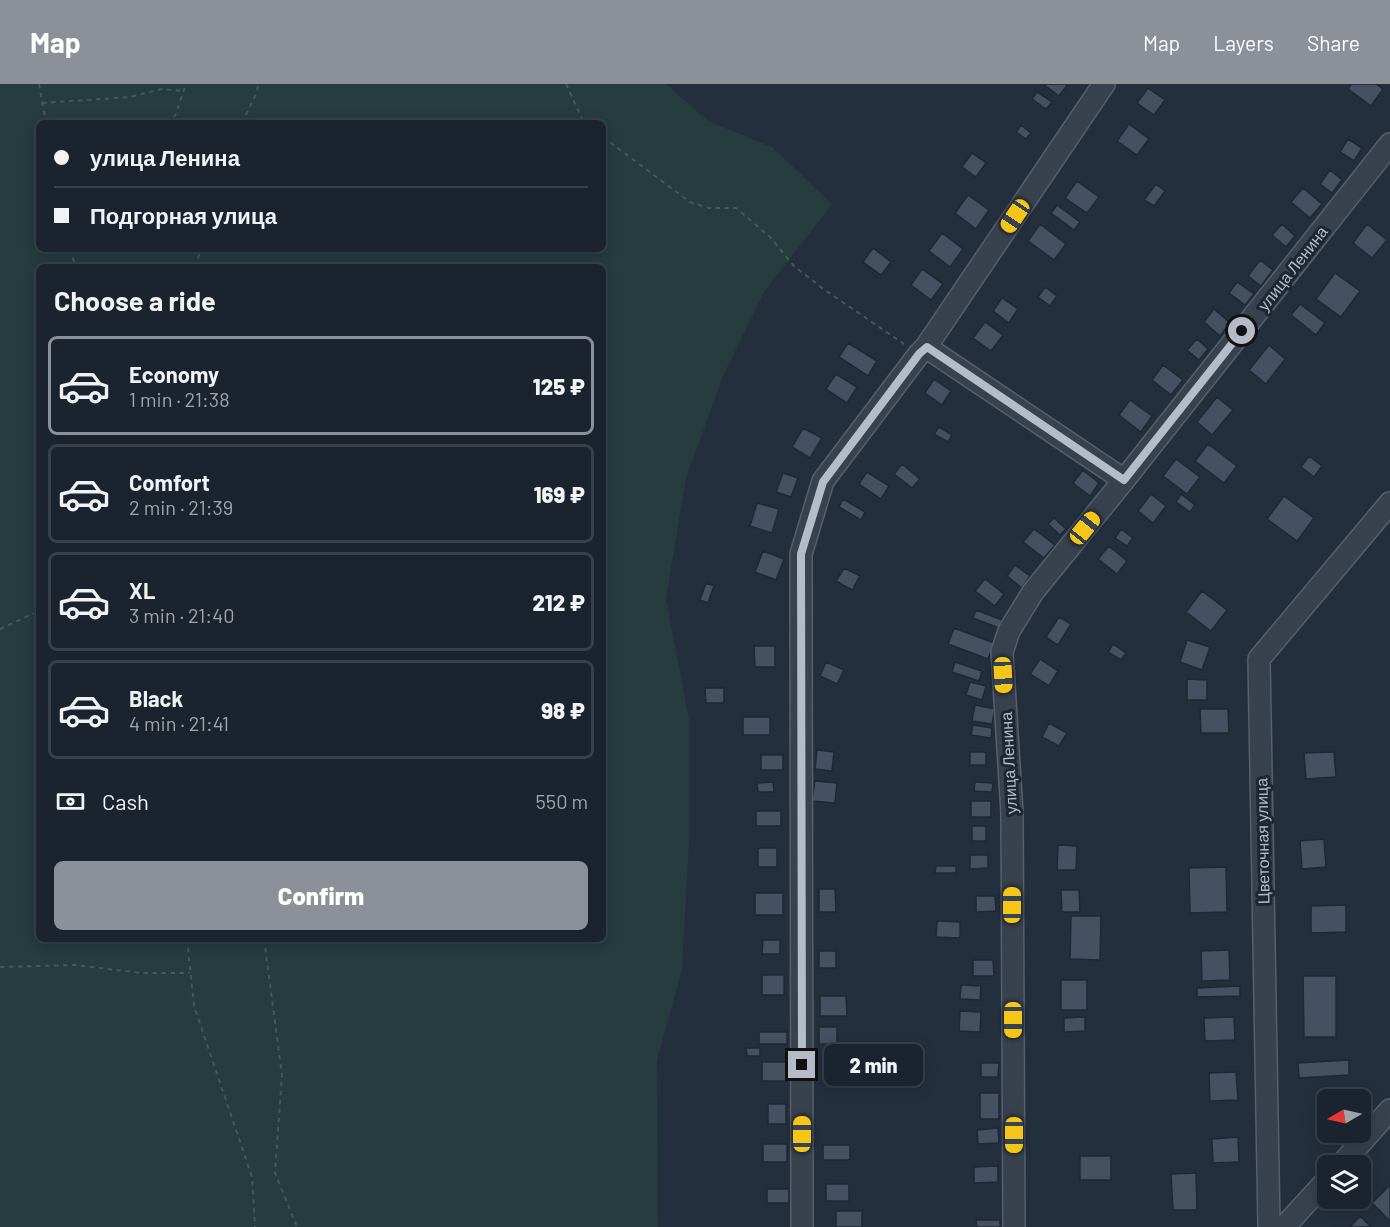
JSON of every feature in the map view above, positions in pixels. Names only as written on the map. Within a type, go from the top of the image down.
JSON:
[{"type":"street","points":[[802,1227],[801,554],[823,482],[923,350],[1104,84]]},
{"type":"street","name":"улица Ленина","points":[[1014,1227],[1012,813],[1002,652],[1009,631],[1033,592],[1390,144]]},
{"type":"street","points":[[923,350],[1124,480]]},
{"type":"street","name":"Цветочная улица","points":[[1269,1227],[1258,659],[1390,503]]},
{"type":"street","points":[[1350,1155],[1390,1110]]},
{"type":"street","points":[[1284,1227],[1317,1191]]},
{"type":"path","points":[[39,84],[45,120]]},
{"type":"path","points":[[170,120],[175,116],[186,84]]},
{"type":"path","points":[[243,120],[257,92],[258,84]]},
{"type":"path","points":[[566,84],[583,120]]},
{"type":"path","points":[[42,104],[130,97],[162,89],[183,91]]},
{"type":"path","points":[[606,139],[690,202],[709,208],[736,208],[770,237],[794,266],[822,288],[923,350]]},
{"type":"path","points":[[0,629],[36,612]]},
{"type":"path","points":[[187,942],[194,1006],[252,1177],[255,1227]]},
{"type":"path","points":[[264,942],[282,1075],[275,1173],[297,1227]]},
{"type":"path","points":[[0,967],[75,965],[142,973],[190,973]]},
{"type":"green space","points":[[0,84],[666,84],[708,121],[772,147],[832,204],[764,292],[723,376],[686,478],[666,599],[689,720],[689,845],[682,969],[657,1061],[658,1227],[0,1227]]},
{"type":"building","points":[[1043,84],[1068,84],[1059,96]]},
{"type":"building","points":[[1351,84],[1376,84],[1383,89],[1371,106],[1348,89]]},
{"type":"building","points":[[1148,88],[1165,100],[1154,115],[1137,103]]},
{"type":"building","points":[[1037,92],[1052,102],[1046,109],[1032,99]]},
{"type":"building","points":[[1129,124],[1149,139],[1137,155],[1117,141]]},
{"type":"building","points":[[1021,125],[1031,133],[1026,139],[1016,132]]},
{"type":"building","points":[[1348,139],[1362,148],[1354,161],[1340,152]]},
{"type":"building","points":[[972,153],[986,163],[976,177],[962,167]]},
{"type":"building","points":[[1330,170],[1342,180],[1332,193],[1320,184]]},
{"type":"building","points":[[1077,181],[1099,197],[1087,213],[1065,198]]},
{"type":"building","points":[[1156,184],[1165,191],[1154,206],[1144,200]]},
{"type":"building","points":[[1303,188],[1322,204],[1310,218],[1291,202]]},
{"type":"building","points":[[968,195],[989,210],[976,229],[955,213]]},
{"type":"building","points":[[1057,205],[1080,222],[1074,230],[1051,213]]},
{"type":"building","points":[[1040,224],[1066,244],[1054,260],[1028,241]]},
{"type":"building","points":[[1282,224],[1295,236],[1286,247],[1272,235]]},
{"type":"building","points":[[1367,224],[1387,240],[1372,258],[1353,243]]},
{"type":"building","points":[[942,233],[963,249],[950,267],[929,251]]},
{"type":"building","points":[[873,248],[891,262],[881,275],[863,262]]},
{"type":"building","points":[[1260,260],[1273,270],[1261,286],[1248,276]]},
{"type":"building","points":[[922,269],[943,284],[931,300],[911,285]]},
{"type":"building","points":[[1335,273],[1360,291],[1341,317],[1316,299]]},
{"type":"building","points":[[1237,282],[1254,294],[1245,305],[1229,293]]},
{"type":"building","points":[[1045,287],[1057,296],[1050,306],[1038,297]]},
{"type":"building","points":[[1002,298],[1018,309],[1009,323],[993,311]]},
{"type":"building","points":[[1300,304],[1325,323],[1316,335],[1291,315]]},
{"type":"building","points":[[1214,309],[1230,323],[1220,336],[1204,322]]},
{"type":"building","points":[[985,322],[1003,335],[991,351],[973,338]]},
{"type":"building","points":[[1197,339],[1208,349],[1199,360],[1187,350]]},
{"type":"building","points":[[848,343],[877,361],[868,376],[839,357]]},
{"type":"building","points":[[1269,345],[1285,359],[1266,384],[1249,370]]},
{"type":"building","points":[[1163,365],[1183,380],[1171,395],[1152,380]]},
{"type":"building","points":[[836,374],[857,387],[847,403],[826,389]]},
{"type":"building","points":[[934,379],[951,391],[942,405],[925,393]]},
{"type":"building","points":[[1217,397],[1233,410],[1212,435],[1197,422]]},
{"type":"building","points":[[1130,400],[1152,416],[1141,432],[1119,415]]},
{"type":"building","points":[[939,427],[952,435],[948,442],[934,434]]},
{"type":"building","points":[[803,428],[822,438],[810,458],[792,447]]},
{"type":"building","points":[[1208,444],[1237,466],[1224,483],[1195,461]]},
{"type":"building","points":[[1309,456],[1322,466],[1314,477],[1301,467]]},
{"type":"building","points":[[1176,459],[1200,477],[1187,494],[1163,476]]},
{"type":"building","points":[[902,464],[920,479],[912,488],[894,474]]},
{"type":"building","points":[[1083,470],[1099,483],[1090,496],[1073,483]]},
{"type":"building","points":[[867,472],[889,486],[881,499],[859,484]]},
{"type":"building","points":[[783,473],[798,478],[791,497],[776,492]]},
{"type":"building","points":[[1151,494],[1166,506],[1153,523],[1138,511]]},
{"type":"building","points":[[1181,494],[1195,505],[1190,512],[1176,502]]},
{"type":"building","points":[[1284,496],[1314,518],[1297,541],[1267,519]]},
{"type":"building","points":[[843,499],[865,512],[861,520],[839,507]]},
{"type":"building","points":[[757,503],[779,509],[772,533],[750,526]]},
{"type":"building","points":[[1054,518],[1066,529],[1060,535],[1048,524]]},
{"type":"building","points":[[1034,529],[1055,545],[1044,558],[1023,542]]},
{"type":"building","points":[[1121,529],[1133,538],[1127,546],[1115,538]]},
{"type":"building","points":[[1109,546],[1127,561],[1117,574],[1098,559]]},
{"type":"building","points":[[763,551],[784,559],[776,580],[755,572]]},
{"type":"building","points":[[1015,565],[1030,576],[1022,588],[1007,576]]},
{"type":"building","points":[[844,568],[860,576],[852,590],[836,581]]},
{"type":"building","points":[[985,579],[1004,594],[995,606],[975,591]]},
{"type":"building","points":[[706,583],[714,586],[708,603],[700,600]]},
{"type":"building","points":[[1202,591],[1227,610],[1211,631],[1186,612]]},
{"type":"building","points":[[976,610],[1002,620],[999,628],[973,618]]},
{"type":"building","points":[[1059,617],[1071,624],[1058,645],[1046,637]]},
{"type":"building","points":[[954,628],[994,643],[988,659],[948,644]]},
{"type":"building","points":[[1187,640],[1210,647],[1202,670],[1180,662]]},
{"type":"building","points":[[1113,644],[1126,653],[1121,660],[1108,652]]},
{"type":"building","points":[[754,646],[775,646],[775,667],[755,667]]},
{"type":"building","points":[[1040,659],[1058,671],[1049,686],[1030,674]]},
{"type":"building","points":[[826,662],[844,670],[837,684],[820,676]]},
{"type":"building","points":[[955,662],[982,671],[979,681],[952,672]]},
{"type":"building","points":[[1187,679],[1207,680],[1207,700],[1187,700]]},
{"type":"building","points":[[970,682],[986,686],[982,700],[966,695]]},
{"type":"building","points":[[705,688],[724,688],[724,703],[706,703]]},
{"type":"building","points":[[975,705],[995,709],[992,724],[972,721]]},
{"type":"building","points":[[1200,709],[1228,709],[1229,733],[1201,733]]},
{"type":"building","points":[[743,717],[770,717],[770,735],[743,735]]},
{"type":"building","points":[[1049,723],[1067,733],[1059,746],[1042,737]]},
{"type":"building","points":[[973,725],[992,728],[991,738],[971,735]]},
{"type":"building","points":[[817,750],[834,752],[832,771],[815,769]]},
{"type":"building","points":[[970,752],[986,752],[986,765],[970,765]]},
{"type":"building","points":[[1334,752],[1336,777],[1306,779],[1304,753]]},
{"type":"building","points":[[761,755],[783,755],[783,770],[761,770]]},
{"type":"building","points":[[815,781],[837,783],[835,803],[812,801]]},
{"type":"building","points":[[773,782],[774,792],[758,792],[757,783]]},
{"type":"building","points":[[975,782],[993,783],[992,792],[974,791]]},
{"type":"building","points":[[971,801],[991,801],[991,817],[971,817]]},
{"type":"building","points":[[756,811],[781,811],[781,826],[756,826]]},
{"type":"building","points":[[972,826],[986,826],[986,841],[972,841]]},
{"type":"building","points":[[1324,839],[1326,867],[1302,869],[1300,841]]},
{"type":"building","points":[[1058,845],[1077,846],[1076,870],[1057,870]]},
{"type":"building","points":[[758,848],[777,848],[777,867],[758,867]]},
{"type":"building","points":[[970,855],[988,855],[988,868],[970,869]]},
{"type":"building","points":[[936,866],[956,866],[956,873],[935,873]]},
{"type":"building","points":[[1226,867],[1227,912],[1190,913],[1189,868]]},
{"type":"building","points":[[819,889],[835,889],[836,912],[819,912]]},
{"type":"building","points":[[1061,890],[1079,890],[1080,912],[1062,912]]},
{"type":"building","points":[[755,893],[783,893],[783,915],[755,915]]},
{"type":"building","points":[[976,896],[995,896],[996,911],[976,912]]},
{"type":"building","points":[[1346,905],[1346,932],[1311,933],[1311,906]]},
{"type":"building","points":[[1071,916],[1101,916],[1100,960],[1070,959]]},
{"type":"building","points":[[937,921],[960,922],[960,938],[936,937]]},
{"type":"building","points":[[763,940],[780,940],[780,954],[762,954]]},
{"type":"building","points":[[1229,950],[1230,980],[1202,981],[1201,951]]},
{"type":"building","points":[[819,951],[836,951],[836,968],[819,968]]},
{"type":"building","points":[[973,960],[993,960],[994,976],[973,976]]},
{"type":"building","points":[[762,975],[784,975],[784,995],[762,995]]},
{"type":"building","points":[[1303,976],[1336,976],[1336,1037],[1304,1037]]},
{"type":"building","points":[[1061,980],[1087,980],[1087,1010],[1061,1010]]},
{"type":"building","points":[[961,985],[981,986],[980,1000],[960,999]]},
{"type":"building","points":[[1240,986],[1240,996],[1197,997],[1197,988]]},
{"type":"building","points":[[820,996],[846,996],[847,1016],[820,1016]]},
{"type":"building","points":[[960,1011],[981,1012],[980,1032],[959,1031]]},
{"type":"building","points":[[1085,1017],[1085,1031],[1064,1032],[1064,1018]]},
{"type":"building","points":[[1234,1017],[1235,1040],[1205,1041],[1204,1018]]},
{"type":"building","points":[[819,1027],[837,1027],[837,1044],[819,1044]]},
{"type":"building","points":[[759,1032],[787,1032],[787,1044],[759,1044]]},
{"type":"building","points":[[746,1048],[760,1048],[760,1056],[747,1056]]},
{"type":"building","points":[[1349,1060],[1349,1075],[1299,1078],[1298,1063]]},
{"type":"building","points":[[762,1062],[786,1062],[786,1081],[762,1081]]},
{"type":"building","points":[[981,1063],[999,1063],[998,1077],[981,1077]]},
{"type":"building","points":[[1236,1072],[1238,1100],[1210,1101],[1209,1073]]},
{"type":"building","points":[[980,1093],[999,1093],[999,1119],[980,1119]]},
{"type":"building","points":[[768,1104],[786,1104],[786,1124],[768,1124]]},
{"type":"building","points":[[998,1128],[999,1143],[978,1144],[977,1130]]},
{"type":"building","points":[[1238,1137],[1239,1162],[1213,1163],[1212,1139]]},
{"type":"building","points":[[763,1144],[787,1144],[787,1162],[763,1162]]},
{"type":"building","points":[[823,1145],[850,1145],[850,1160],[823,1160]]},
{"type":"building","points":[[1080,1156],[1111,1156],[1111,1180],[1080,1180]]},
{"type":"building","points":[[998,1166],[998,1182],[974,1183],[974,1167]]},
{"type":"building","points":[[1196,1173],[1197,1210],[1173,1210],[1171,1174]]},
{"type":"building","points":[[826,1184],[849,1184],[849,1201],[826,1201]]},
{"type":"building","points":[[1390,1185],[1390,1221],[1372,1203]]},
{"type":"building","points":[[767,1189],[789,1189],[789,1203],[767,1203]]},
{"type":"building","points":[[836,1211],[862,1211],[862,1227],[836,1227]]},
{"type":"building","points":[[1360,1216],[1371,1227],[1350,1227]]},
{"type":"building","points":[[976,1220],[1000,1220],[1000,1227],[977,1227]]},
{"type":"route","points":[[802,1065],[801,554],[823,482],[919,354],[927,347],[1124,480],[1242,331]]}]
